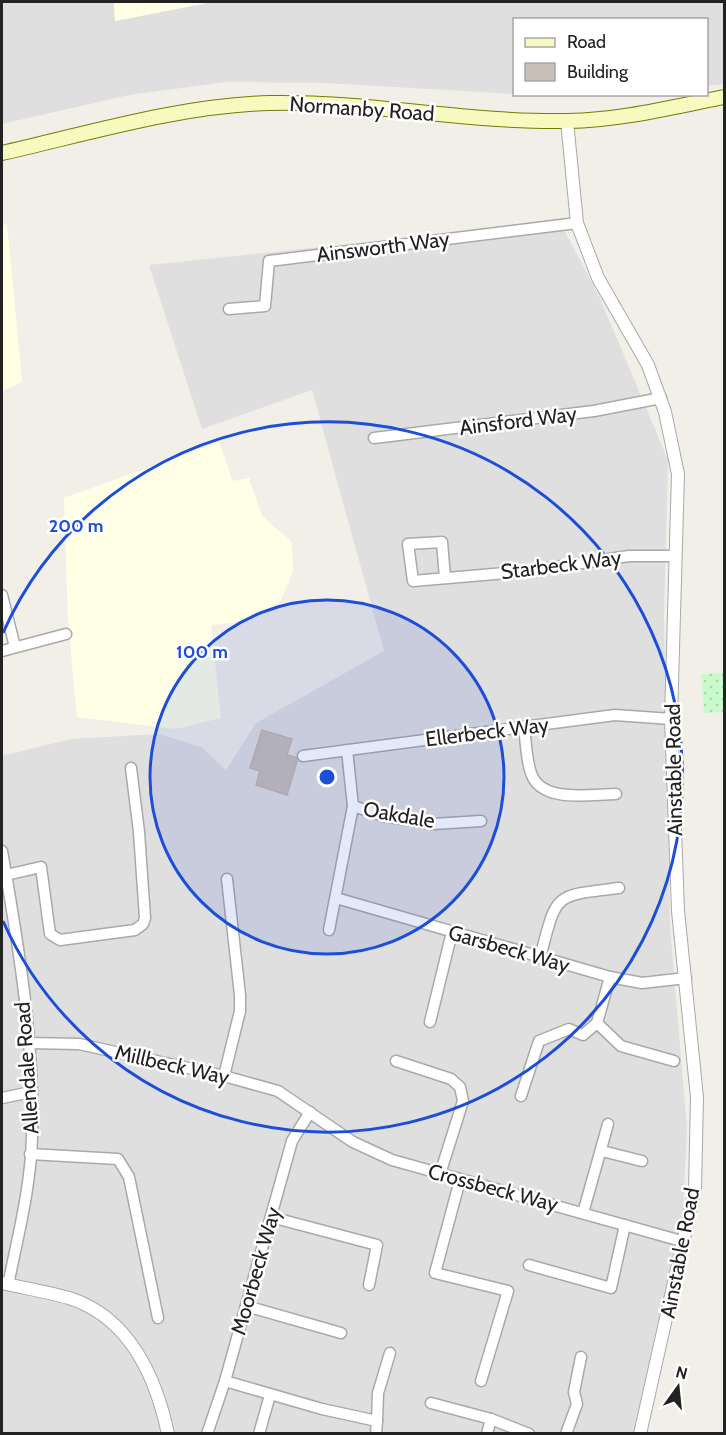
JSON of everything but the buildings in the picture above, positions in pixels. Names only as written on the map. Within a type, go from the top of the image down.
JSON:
[{"type":"main road","name":"Normanby Road","points":[[2,153],[160,116],[213,107],[267,103],[326,103],[467,118],[567,121],[630,117],[724,97]]},
{"type":"street","name":"Ainstable Road","points":[[567,121],[577,223],[598,278],[648,365],[661,398],[678,474],[671,719],[678,911],[697,1097],[695,1189],[685,1242],[640,1434]]},
{"type":"street","name":"Ainsworth Way","points":[[229,309],[265,306],[269,261],[577,223]]},
{"type":"street","name":"Ainsford Way","points":[[374,438],[594,411],[661,398]]},
{"type":"street","name":"Starbeck Way","points":[[445,578],[442,542],[408,544],[413,581],[529,571],[630,556],[676,556]]},
{"type":"street","points":[[2,596],[15,647]]},
{"type":"street","points":[[2,651],[66,634]]},
{"type":"street","name":"Ellerbeck Way","points":[[303,756],[615,715],[671,719]]},
{"type":"street","points":[[524,727],[530,773],[536,784],[553,794],[616,794]]},
{"type":"street","points":[[329,930],[353,806],[347,750]]},
{"type":"street","points":[[6,875],[41,867],[50,934],[60,940],[135,930],[142,924],[145,918],[139,832],[130,768]]},
{"type":"street","name":"Oakdale","points":[[353,806],[433,824],[482,821]]},
{"type":"street","name":"Allendale Road","points":[[2,851],[6,875],[6,903],[28,1044],[30,1092],[30,1154],[24,1209],[5,1284]]},
{"type":"street","points":[[224,1076],[240,1011],[227,879]]},
{"type":"street","points":[[540,958],[552,913],[561,900],[572,894],[619,888]]},
{"type":"street","name":"Garsbeck Way","points":[[336,898],[610,977],[642,983],[686,978]]},
{"type":"street","points":[[430,1022],[453,932]]},
{"type":"street","points":[[521,1096],[538,1041],[569,1029],[583,1035],[597,1023],[610,977]]},
{"type":"street","points":[[597,1023],[621,1046],[674,1061]]},
{"type":"street","name":"Millbeck Way","points":[[28,1044],[79,1044],[224,1076],[278,1091],[310,1112]]},
{"type":"street","points":[[396,1061],[451,1079],[460,1087],[463,1101],[440,1174]]},
{"type":"street","points":[[2,1098],[30,1092]]},
{"type":"street","name":"Crossbeck Way","points":[[310,1112],[371,1151],[460,1180],[685,1242]]},
{"type":"street","name":"Moorbeck Way","points":[[207,1434],[225,1381],[291,1141],[310,1112]]},
{"type":"street","points":[[583,1213],[608,1124]]},
{"type":"street","points":[[602,1151],[642,1161]]},
{"type":"street","points":[[30,1154],[118,1159],[129,1177],[158,1318]]},
{"type":"street","points":[[460,1180],[435,1273],[508,1292],[481,1381]]},
{"type":"street","points":[[271,1217],[378,1245],[369,1285]]},
{"type":"street","points":[[529,1265],[611,1288],[625,1225]]},
{"type":"street","points":[[5,1284],[71,1299],[103,1315],[140,1356],[153,1380],[168,1434]]},
{"type":"street","points":[[246,1306],[341,1333]]},
{"type":"street","points":[[376,1434],[378,1393],[390,1353]]},
{"type":"street","points":[[566,1434],[577,1404],[574,1392],[581,1357]]},
{"type":"street","points":[[225,1381],[270,1395],[376,1421]]},
{"type":"street","points":[[259,1434],[270,1395]]},
{"type":"street","points":[[431,1403],[491,1419],[529,1434]]},
{"type":"street","points":[[487,1434],[491,1419]]},
{"type":"shaded area","points":[[2,2],[114,2],[115,21],[212,2],[724,2],[724,84],[708,86],[708,18],[513,18],[513,94],[326,83],[226,82],[129,95],[2,124]]},
{"type":"shaded area","points":[[114,2],[212,2],[115,21]]},
{"type":"shaded area","points":[[560,222],[599,296],[668,460],[664,616],[670,926],[687,1129],[683,1212],[633,1433],[2,1433],[2,756],[71,739],[159,734],[201,747],[226,770],[256,723],[384,651],[312,390],[202,429],[149,265]]},
{"type":"shaded area","points":[[7,223],[22,382],[2,391],[2,226]]},
{"type":"shaded area","points":[[219,442],[233,481],[249,478],[262,516],[292,542],[293,572],[281,600],[267,612],[232,623],[211,625],[221,718],[176,729],[77,717],[68,622],[64,498]]},
{"type":"green space","points":[[724,673],[724,712],[704,713],[701,674]]}]
